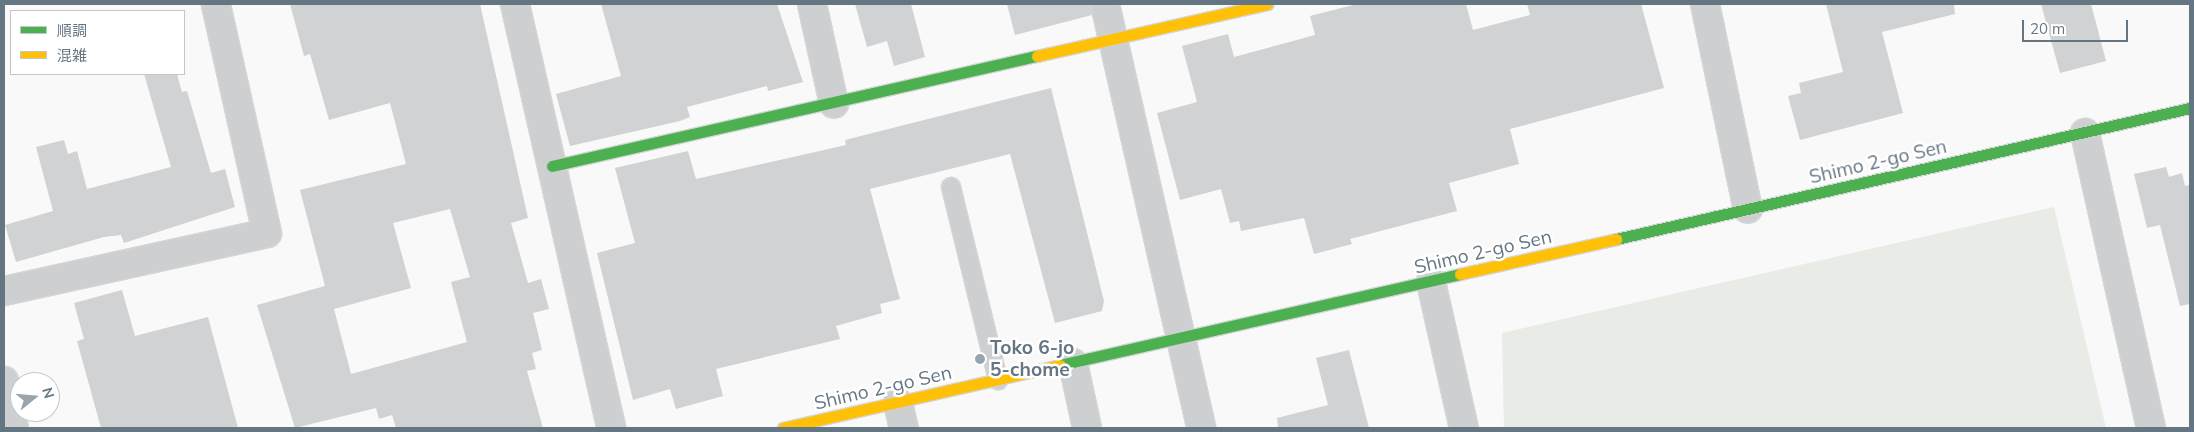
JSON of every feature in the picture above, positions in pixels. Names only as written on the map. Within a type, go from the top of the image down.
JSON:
[{"type":"street","points":[[4,291],[267,233],[216,4]]},
{"type":"street","points":[[515,4],[611,428]]},
{"type":"street","points":[[812,4],[834,104]]},
{"type":"street","points":[[1105,4],[1201,428]]},
{"type":"street","points":[[552,166],[834,104],[1267,4]]},
{"type":"street","points":[[1706,4],[1748,209]]},
{"type":"street","name":"Shimo 2-go Sen","points":[[783,428],[901,415],[998,380],[2190,108]]},
{"type":"street","points":[[2085,133],[2150,428]]},
{"type":"street","points":[[1432,282],[1464,428]]},
{"type":"street","points":[[1073,363],[1087,428]]},
{"type":"street","points":[[4,381],[14,428]]},
{"type":"lane","points":[[952,187],[998,380]]},
{"type":"shaded area","points":[[2054,207],[2106,428],[1504,428],[1502,333]]},
{"type":"building","points":[[290,4],[480,4],[528,218],[511,223],[528,283],[541,279],[549,309],[533,313],[542,350],[532,353],[536,369],[527,371],[543,428],[396,428],[392,415],[379,419],[376,408],[295,428],[257,305],[325,286],[300,190],[406,164],[390,103],[329,120],[310,54],[304,56]],"holes":[[[450,209],[470,277],[451,282],[467,342],[351,374],[334,309],[411,288],[393,223]]]},
{"type":"building","points":[[601,4],[777,4],[803,82],[768,91],[767,86],[687,107],[690,117],[680,121],[570,146],[556,94],[621,76]]},
{"type":"building","points":[[855,4],[911,4],[925,57],[894,66],[887,41],[867,47]]},
{"type":"building","points":[[1007,4],[1090,4],[1092,15],[1015,35]]},
{"type":"building","points":[[1357,4],[1466,4],[1473,30],[1530,15],[1527,4],[1641,4],[1664,88],[1510,129],[1519,164],[1449,183],[1457,211],[1350,239],[1352,244],[1314,254],[1304,218],[1241,231],[1239,221],[1230,223],[1221,189],[1180,200],[1157,113],[1197,102],[1182,46],[1228,34],[1234,57],[1315,35],[1310,16]]},
{"type":"building","points":[[1826,4],[1954,4],[1955,14],[1882,32],[1903,113],[1800,140],[1788,96],[1801,93],[1799,83],[1843,72]]},
{"type":"building","points":[[2041,4],[2091,4],[2106,61],[2060,73]]},
{"type":"building","points":[[144,75],[177,75],[182,92],[187,91],[211,173],[225,169],[235,207],[124,243],[121,235],[104,237],[16,262],[5,225],[53,211],[36,147],[64,140],[68,154],[77,151],[87,189],[171,167]]},
{"type":"building","points":[[1051,88],[1104,301],[1102,311],[1055,323],[1010,154],[870,189],[900,299],[880,304],[882,313],[836,326],[840,339],[716,369],[723,396],[676,409],[670,389],[633,400],[597,253],[635,243],[615,168],[688,151],[696,179],[846,145],[845,140]]},
{"type":"building","points":[[2166,167],[2169,177],[2182,173],[2185,186],[2190,185],[2190,304],[2180,306],[2160,225],[2147,228],[2134,174]]},
{"type":"building","points":[[122,290],[135,336],[208,317],[238,428],[101,428],[77,341],[84,339],[74,303]]},
{"type":"building","points":[[1349,350],[1369,428],[1278,428],[1277,418],[1328,405],[1316,358]]},
{"type":"traffic: fast","points":[[552,166],[1037,56]]},
{"type":"traffic: fast","points":[[1616,239],[2190,108]]},
{"type":"traffic: fast","points":[[1060,365],[1460,274]]},
{"type":"traffic: slow","points":[[1037,56],[1267,4]]},
{"type":"traffic: slow","points":[[1460,274],[1616,239]]},
{"type":"traffic: slow","points":[[783,428],[1060,365]]},
{"type":"place","name":"Toko 6-jo 5-chome","points":[[980,359]]}]
